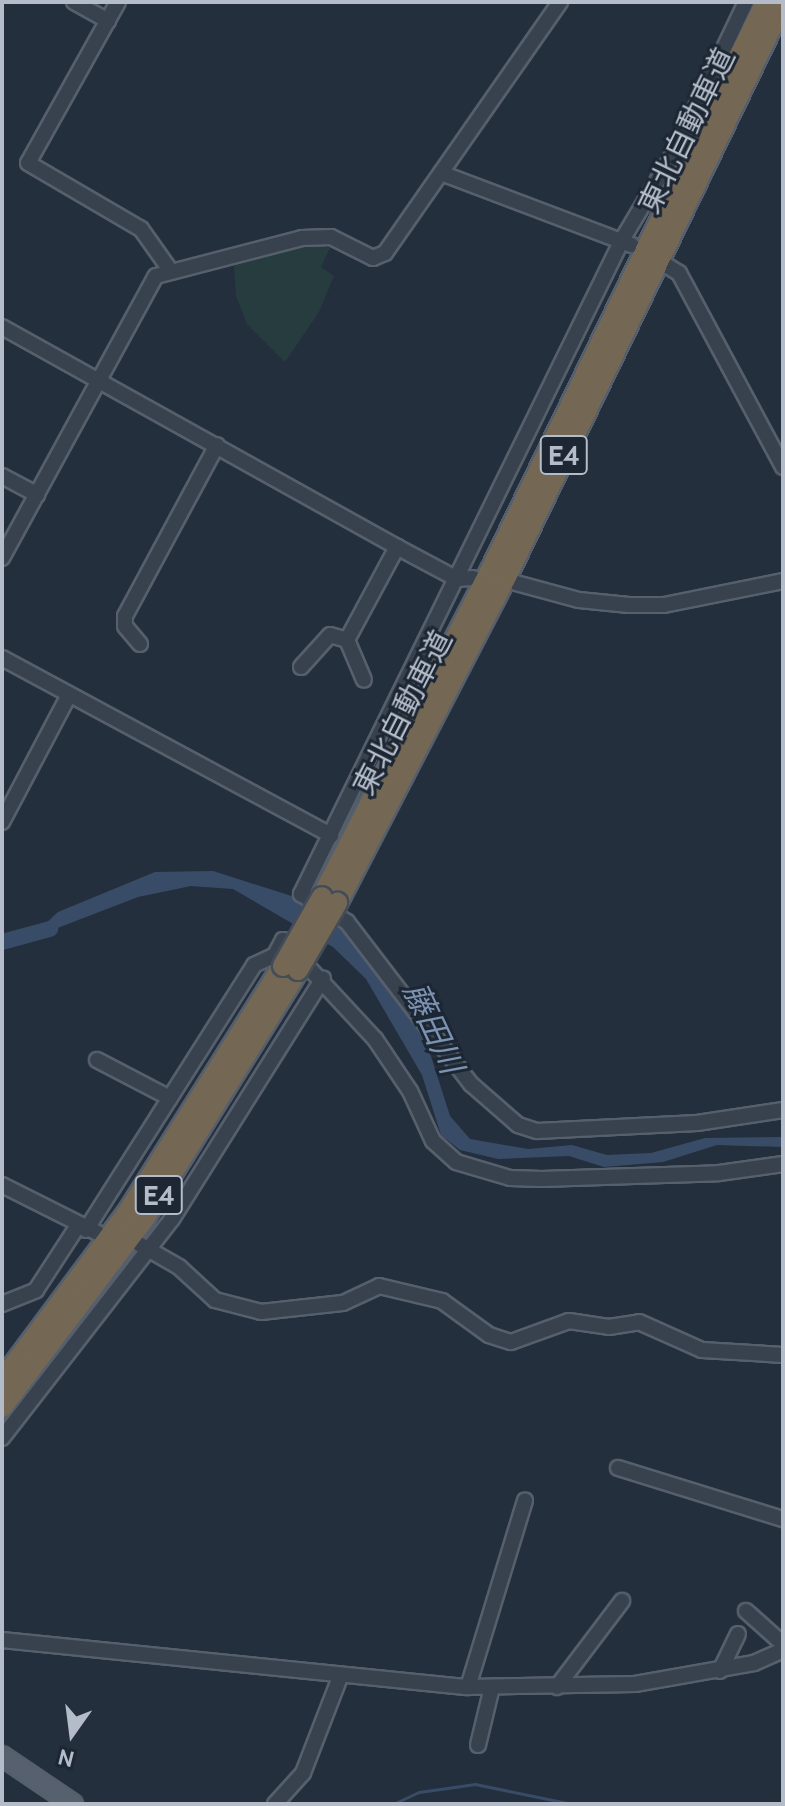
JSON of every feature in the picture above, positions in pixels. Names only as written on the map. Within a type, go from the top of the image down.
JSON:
[{"type":"highway","name":"東北自動車道","points":[[330,900],[766,2]]},
{"type":"highway","name":"東北自動車道","points":[[2,1407],[145,1217],[330,900],[500,589],[783,3]]},
{"type":"highway","name":"東北自動車道","points":[[2,1381],[130,1209],[290,968]]},
{"type":"main road","points":[[2,1756],[73,1804]]},
{"type":"street","points":[[74,2],[108,21]]},
{"type":"street","points":[[118,2],[28,163],[141,229],[170,270]]},
{"type":"street","points":[[746,2],[675,151],[301,894],[347,922],[471,1084],[510,1121],[537,1131],[697,1123],[783,1110]]},
{"type":"street","points":[[2,558],[147,288],[170,270],[302,238],[331,237],[373,258],[385,253],[553,5]]},
{"type":"street","points":[[441,173],[627,242]]},
{"type":"street","points":[[666,265],[679,273],[783,467]]},
{"type":"street","points":[[2,327],[100,377],[457,579],[473,578]]},
{"type":"street","points":[[140,644],[125,626],[125,616],[217,445]]},
{"type":"street","points":[[2,476],[37,495]]},
{"type":"street","points":[[347,640],[397,547]]},
{"type":"street","points":[[516,583],[579,600],[632,605],[783,581]]},
{"type":"street","points":[[301,667],[330,635],[347,640]]},
{"type":"street","points":[[347,640],[364,680]]},
{"type":"street","points":[[2,658],[331,835]]},
{"type":"street","points":[[2,822],[69,695]]},
{"type":"street","points":[[2,1304],[36,1290],[87,1230],[254,965],[275,955],[283,940],[323,978],[393,1065],[433,1141],[456,1162],[510,1178],[542,1179],[719,1173],[783,1164]]},
{"type":"street","points":[[2,1438],[253,1098],[323,978]]},
{"type":"street","points":[[97,1060],[170,1098]]},
{"type":"street","points":[[2,1185],[87,1230]]},
{"type":"street","points":[[145,1246],[215,1300],[261,1312],[343,1303],[372,1288],[398,1288],[442,1301],[489,1335],[511,1342],[569,1321],[609,1327],[645,1322],[702,1350],[783,1355]]},
{"type":"street","points":[[618,1468],[783,1519]]},
{"type":"street","points":[[468,1687],[525,1501]]},
{"type":"street","points":[[557,1687],[622,1601]]},
{"type":"street","points":[[2,1640],[340,1677],[468,1687],[616,1686],[720,1671],[783,1647],[746,1611]]},
{"type":"street","points":[[720,1671],[738,1634]]},
{"type":"street","points":[[275,1804],[306,1766],[340,1677]]},
{"type":"street","points":[[478,1745],[492,1687]]},
{"type":"green space","points":[[311,242],[330,248],[321,267],[334,276],[319,312],[285,362],[247,324],[236,296],[234,266]]},
{"type":"water","points":[[213,871],[301,899],[342,927],[408,1011],[427,1044],[450,1116],[470,1139],[528,1149],[572,1145],[607,1155],[651,1153],[705,1138],[783,1137],[783,1147],[717,1145],[663,1162],[604,1167],[569,1156],[498,1159],[460,1150],[441,1135],[422,1075],[366,979],[333,947],[233,889],[191,886],[138,897],[29,939],[58,912],[155,872]]},
{"type":"waterway","name":"藤田川","points":[[2,942],[50,929]]},
{"type":"waterway","points":[[393,1804],[419,1792],[475,1784],[572,1804]]}]
